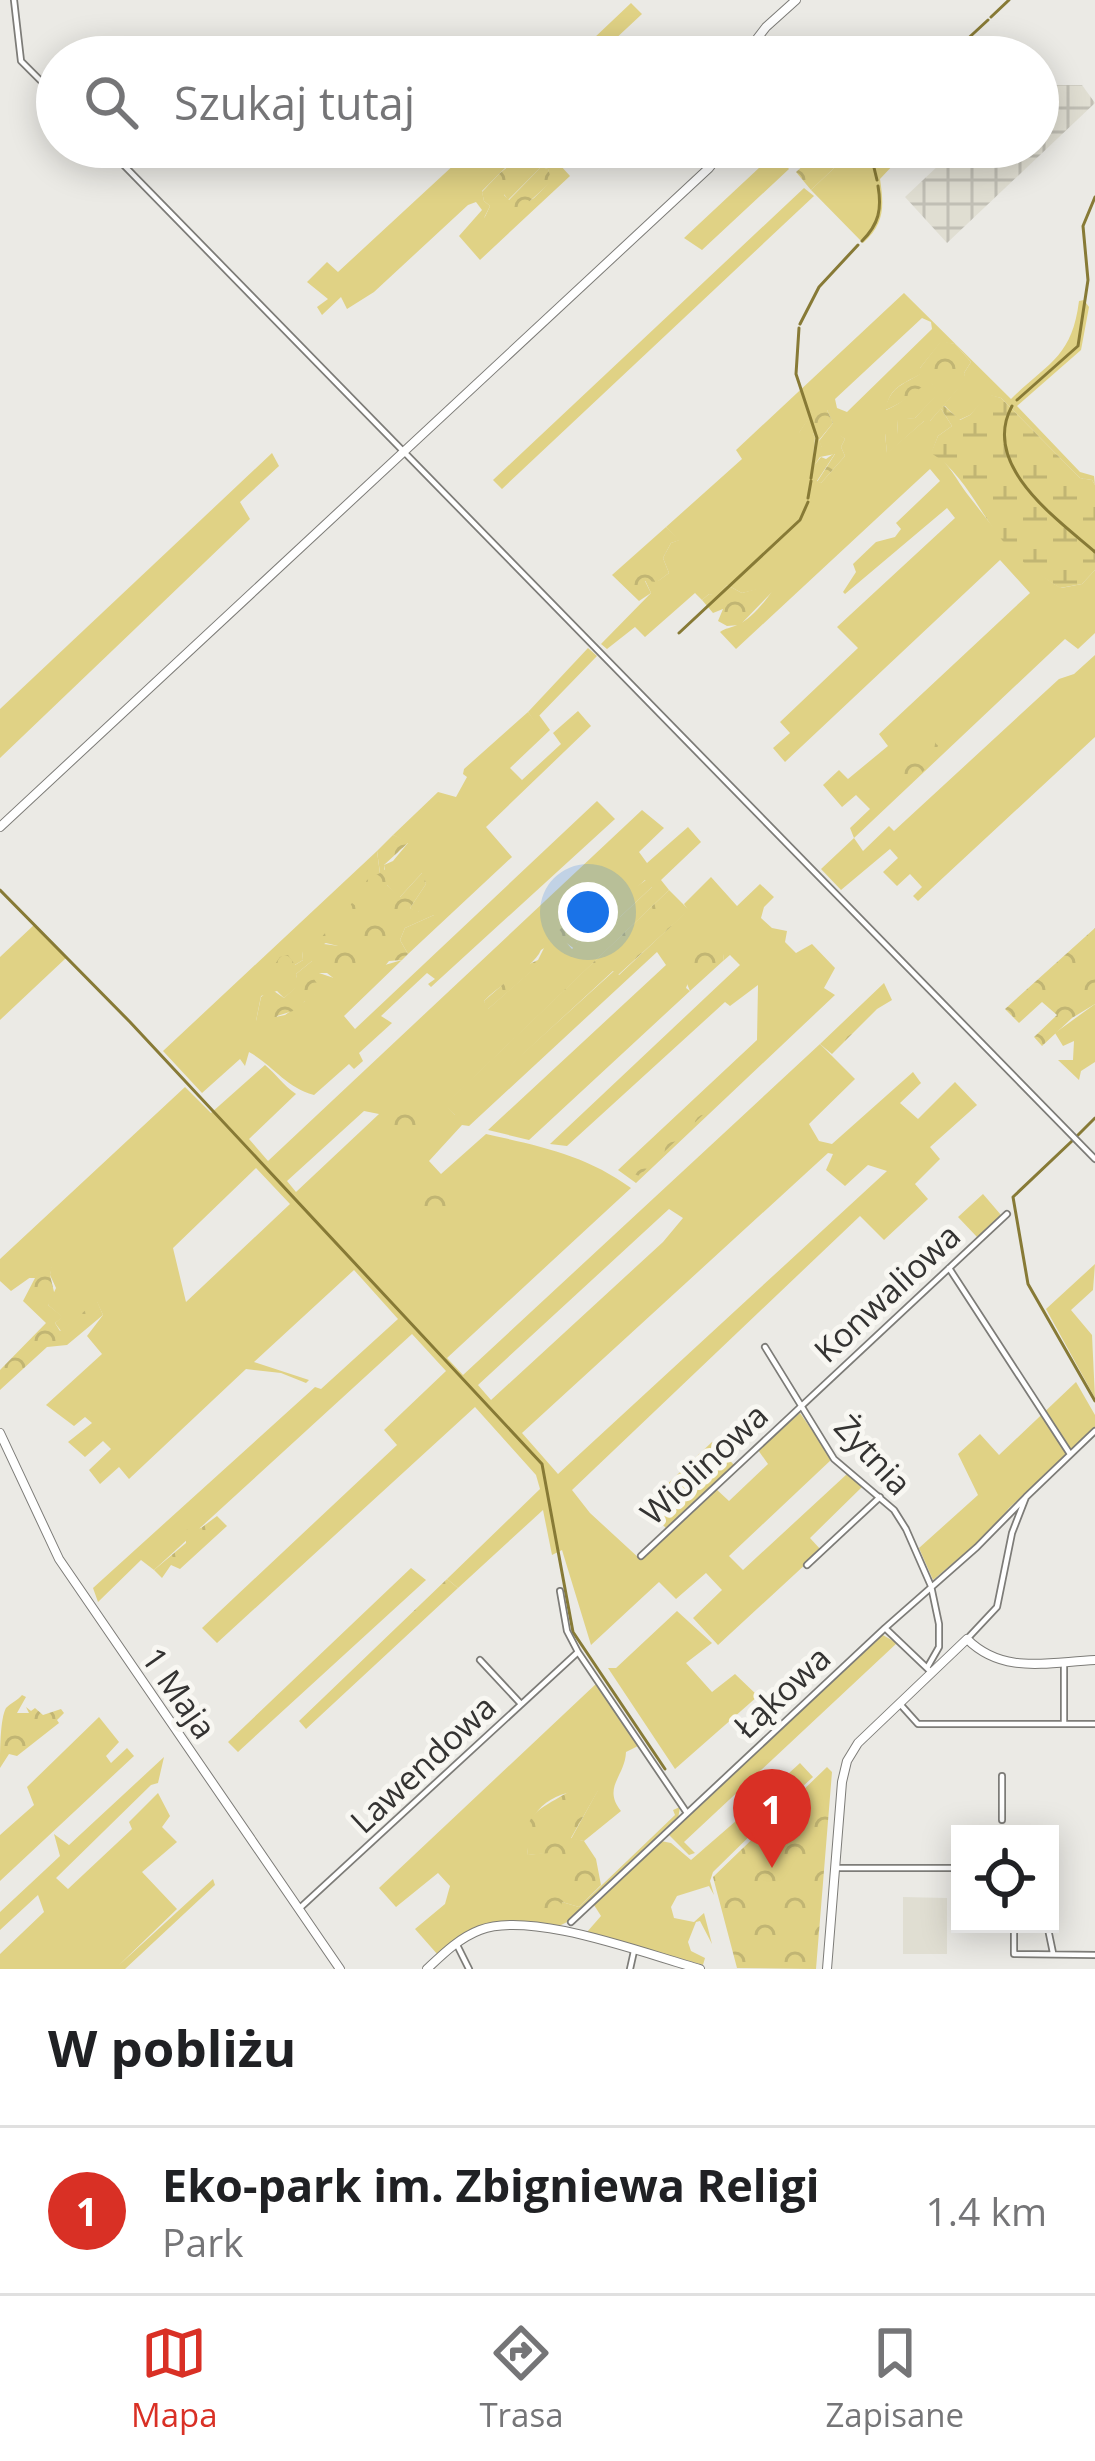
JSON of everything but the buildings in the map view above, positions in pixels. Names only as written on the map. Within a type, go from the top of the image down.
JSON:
[{"type":"street","points":[[14,0],[21,61],[36,76]]},
{"type":"street","points":[[758,36],[796,0]]},
{"type":"street","points":[[127,168],[1095,1159]]},
{"type":"street","points":[[0,827],[709,168]]},
{"type":"street","name":"Konwaliowa","points":[[800,1407],[1007,1214]]},
{"type":"street","points":[[949,1268],[1070,1454]]},
{"type":"street","name":"Żytnia","points":[[766,1347],[842,1467],[880,1497],[906,1529],[931,1586],[941,1637],[929,1670]]},
{"type":"street","name":"Wiolinowa","points":[[641,1556],[800,1407]]},
{"type":"street","name":"Łąkowa","points":[[571,1922],[977,1547],[1095,1431]]},
{"type":"street","name":"1 Maja","points":[[0,1432],[59,1559],[340,1969]]},
{"type":"street","points":[[808,1565],[880,1497]]},
{"type":"street","points":[[827,1969],[847,1761],[857,1743],[997,1607],[1012,1532],[1026,1497]]},
{"type":"street","points":[[560,1591],[567,1630],[578,1652],[687,1813]]},
{"type":"street","points":[[885,1628],[929,1670]]},
{"type":"street","points":[[968,1639],[1002,1663],[1095,1660]]},
{"type":"street","name":"Lawendowa","points":[[299,1909],[578,1652]]},
{"type":"street","points":[[480,1660],[522,1705]]},
{"type":"street","points":[[1064,1661],[1064,1724]]},
{"type":"street","points":[[899,1703],[918,1724],[1095,1724]]},
{"type":"street","points":[[1002,1776],[1002,1820]]},
{"type":"street","points":[[835,1868],[951,1868]]},
{"type":"street","points":[[427,1969],[456,1943],[496,1925],[529,1924],[700,1969]]},
{"type":"street","points":[[1013,1933],[1014,1954],[1095,1955]]},
{"type":"street","points":[[1048,1933],[1054,1954]]},
{"type":"street","points":[[456,1943],[469,1969]]},
{"type":"street","points":[[630,1969],[634,1952]]},
{"type":"shaded area","points":[[1059,85],[1082,85],[1095,103],[1059,137]]},
{"type":"shaded area","points":[[936,168],[1026,168],[947,243],[905,197]]},
{"type":"shaded area","points":[[903,1897],[947,1898],[947,1954],[903,1954]]},
{"type":"green space","points":[[631,3],[642,14],[618,36],[596,36]]},
{"type":"green space","points":[[451,168],[505,168],[482,191],[490,206],[484,218],[502,200],[501,219],[534,198],[551,181],[544,168],[563,168],[570,176],[480,260],[459,236],[482,210],[476,202],[374,292],[347,309],[341,297],[322,315],[317,307],[328,299],[307,282],[327,262],[338,272]]},
{"type":"green space","points":[[508,168],[528,168],[504,195],[509,200],[540,168],[548,169],[552,181],[511,218],[501,220],[501,202],[484,219],[490,206],[482,192]]},
{"type":"green space","points":[[527,168],[540,168],[508,200],[504,194]]},
{"type":"green space","points":[[759,168],[789,169],[702,250],[684,238]]},
{"type":"green space","points":[[800,168],[834,168],[811,190],[796,172]]},
{"type":"green space","points":[[834,168],[890,168],[880,179],[881,214],[876,228],[863,243],[811,190]]},
{"type":"green space","points":[[804,188],[814,196],[502,489],[493,480]]},
{"type":"green space","points":[[904,293],[1011,399],[1064,347],[1079,301],[1089,307],[1081,350],[1017,406],[1080,472],[1094,476],[1095,485],[1080,478],[1001,398],[989,395],[959,420],[942,407],[965,380],[971,362],[955,344],[941,342],[920,368],[921,374],[894,391],[886,410],[931,382],[939,393],[915,418],[898,420],[897,434],[885,434],[887,453],[941,408],[952,426],[938,436],[932,452],[1010,546],[1061,588],[1082,584],[1095,570],[1095,633],[1078,649],[1065,639],[854,838],[850,828],[870,809],[856,795],[842,807],[823,785],[839,770],[848,779],[888,746],[879,734],[1030,593],[1000,560],[785,762],[773,748],[790,733],[780,722],[858,648],[837,627],[955,518],[947,508],[843,592],[856,572],[853,564],[876,542],[895,537],[901,529],[896,523],[940,481],[930,469],[736,649],[720,632],[752,615],[772,591],[767,587],[742,593],[727,585],[716,596],[709,594],[702,600],[695,593],[645,637],[635,627],[607,649],[601,644],[651,593],[645,580],[658,581],[669,573],[663,558],[671,543],[679,540],[666,527],[742,459],[736,450]],"holes":[[[922,318],[931,322],[932,329],[847,412],[837,408],[835,399]],[[827,410],[833,423],[819,441],[822,448],[839,435],[845,439],[841,447],[845,456],[821,483],[817,481],[836,452],[821,457],[812,468],[815,437],[799,433],[814,411]]]},
{"type":"green space","points":[[941,341],[955,344],[971,362],[964,373],[966,380],[930,421],[924,421],[887,454],[885,433],[897,434],[898,419],[915,418],[938,393],[931,383],[885,410],[890,396],[920,374]]},
{"type":"green space","points":[[988,394],[1001,398],[1080,478],[1095,485],[1095,570],[1082,584],[1060,588],[1022,561],[952,471],[931,453],[938,436],[952,426],[940,407],[960,420]]},
{"type":"green space","points":[[814,410],[827,410],[833,423],[819,440],[822,447],[839,434],[845,439],[841,447],[845,456],[821,483],[817,482],[835,454],[820,457],[812,469],[815,437],[798,434]]},
{"type":"green space","points":[[272,453],[279,466],[240,502],[250,519],[0,758],[0,709]]},
{"type":"green space","points":[[666,527],[680,540],[671,543],[663,558],[669,573],[657,582],[645,581],[651,593],[639,601],[612,575]]},
{"type":"green space","points":[[727,585],[742,593],[767,586],[773,591],[740,625],[727,626],[718,621],[723,609],[713,613],[702,600]]},
{"type":"green space","points":[[588,648],[597,656],[534,721],[528,712]]},
{"type":"green space","points":[[1095,655],[1095,737],[918,901],[913,896],[922,887],[910,874],[897,886],[883,872],[898,858],[890,849],[841,890],[821,869],[854,838],[863,851],[889,826],[894,831],[1059,679],[1074,674]]},
{"type":"green space","points":[[578,711],[591,726],[486,827],[512,857],[408,954],[400,940],[405,928],[434,915],[427,905],[417,913],[410,908],[426,884],[422,873],[399,898],[387,885],[384,865],[408,843],[393,835],[438,792],[456,797],[467,777],[464,769],[528,712],[534,720],[539,715],[550,730],[510,768],[522,780],[561,744],[553,733]]},
{"type":"green space","points":[[913,729],[929,729],[945,750],[913,781],[905,780],[904,773],[898,778],[891,772],[912,753],[908,747],[918,740]]},
{"type":"green space","points":[[597,801],[615,819],[431,987],[428,984],[435,979],[427,973],[381,1016],[392,1023],[359,1053],[363,1061],[354,1069],[349,1064],[314,1095],[295,1087],[249,1052],[245,1066],[240,1059],[202,1093],[163,1051],[377,851],[380,874],[370,919],[324,944],[339,946],[319,973],[337,979],[402,960],[344,1016],[355,1029]],"holes":[[[302,951],[312,961],[296,974],[297,979],[322,1002],[305,1001],[285,1015],[256,1021],[261,996],[277,991],[284,998],[298,986],[291,976],[293,966],[303,960]]]},
{"type":"green space","points":[[642,810],[664,828],[639,852],[647,863],[688,827],[701,842],[661,880],[669,890],[445,1105],[455,1115],[614,971],[619,975],[688,910],[684,904],[711,877],[737,906],[760,884],[774,897],[761,918],[772,928],[787,931],[785,942],[796,953],[812,944],[835,968],[824,988],[835,995],[636,1183],[618,1170],[757,1040],[758,985],[730,1006],[725,1002],[567,1146],[550,1144],[740,965],[730,955],[723,961],[724,954],[695,964],[686,988],[690,991],[529,1140],[488,1130],[666,965],[657,952],[469,1126],[462,1125],[429,1161],[441,1174],[486,1134],[580,1160],[631,1188],[447,1358],[463,1375],[820,1044],[855,1079],[809,1124],[819,1141],[832,1144],[913,1072],[921,1083],[900,1103],[918,1119],[955,1082],[977,1105],[930,1147],[940,1159],[915,1184],[928,1199],[884,1240],[860,1216],[572,1490],[640,1559],[715,1488],[729,1501],[768,1464],[758,1450],[800,1413],[832,1459],[729,1556],[743,1570],[847,1474],[863,1486],[810,1538],[821,1550],[718,1645],[693,1618],[722,1590],[706,1573],[676,1599],[659,1582],[591,1645],[562,1550],[552,1555],[543,1510],[458,1588],[447,1579],[540,1489],[536,1475],[475,1407],[217,1643],[202,1628],[397,1445],[384,1430],[446,1371],[412,1334],[154,1570],[141,1560],[98,1602],[93,1588],[315,1387],[321,1389],[398,1319],[354,1270],[254,1362],[309,1380],[306,1383],[281,1373],[246,1369],[129,1479],[119,1467],[100,1484],[89,1470],[111,1449],[103,1441],[85,1457],[68,1442],[92,1423],[85,1417],[74,1426],[46,1405],[102,1354],[87,1336],[103,1315],[97,1302],[61,1331],[55,1323],[62,1317],[48,1305],[56,1288],[50,1275],[52,1262],[11,1291],[0,1281],[0,1259],[185,1087],[211,1113],[265,1065],[269,1068],[296,1094],[249,1139],[268,1161]],"holes":[[[645,880],[652,887],[620,917],[616,908],[612,910]],[[609,913],[572,949],[565,941],[488,1009],[484,1001],[541,950],[586,923],[573,936],[575,944]],[[364,1111],[379,1114],[296,1192],[287,1181]],[[828,1153],[833,1154],[826,1170],[845,1186],[868,1165],[887,1171],[558,1474],[522,1433]],[[256,1168],[290,1204],[186,1302],[173,1248]],[[669,1209],[683,1218],[663,1242],[491,1400],[478,1385]]]},
{"type":"green space","points":[[393,835],[409,842],[384,870],[403,856],[412,859],[387,885],[400,897],[423,872],[426,884],[410,908],[418,912],[432,894],[436,896],[434,915],[405,928],[400,940],[408,954],[402,960],[389,961],[375,978],[342,985],[327,973],[318,973],[318,963],[338,946],[318,941],[352,903],[368,915],[358,898],[367,880],[380,873],[377,851]]},
{"type":"green space","points":[[646,880],[653,886],[619,918],[613,910],[614,925],[580,953],[565,942],[487,1010],[484,1001],[538,960],[546,944],[574,915],[588,909],[590,914],[573,936],[576,943],[619,899]]},
{"type":"green space","points":[[669,890],[689,910],[618,975],[613,971],[456,1116],[444,1105]]},
{"type":"green space","points":[[35,924],[66,958],[0,1020],[0,957]]},
{"type":"green space","points":[[1095,928],[1095,1004],[1042,1046],[1034,1037],[1057,1015],[1042,1002],[1019,1023],[1005,1009]]},
{"type":"green space","points":[[697,935],[703,945],[724,954],[723,961],[690,991],[685,979],[694,965],[675,968],[667,964]]},
{"type":"green space","points":[[316,950],[312,961],[297,978],[310,973],[318,985],[314,994],[333,1008],[334,1016],[325,1021],[307,1019],[305,1001],[296,1010],[277,1016],[272,1029],[260,1033],[256,1021],[261,997],[271,989],[284,998],[297,986],[290,983],[290,977],[278,976],[273,967],[288,955],[295,965],[303,960],[302,951]]},
{"type":"green space","points":[[884,983],[892,1000],[832,1054],[820,1044]]},
{"type":"green space","points":[[1095,1004],[1095,1062],[1081,1071],[1079,1080],[1058,1060],[1073,1060],[1074,1041],[1063,1046],[1055,1033]]},
{"type":"green space","points":[[693,1104],[707,1111],[639,1176],[625,1170]]},
{"type":"green space","points":[[406,1110],[424,1114],[423,1128],[393,1156],[386,1135],[368,1133],[386,1115]]},
{"type":"green space","points":[[445,1180],[461,1193],[458,1207],[445,1212],[447,1221],[436,1226],[419,1202]]},
{"type":"green space","points":[[983,1194],[1001,1215],[977,1237],[958,1217]]},
{"type":"green space","points":[[43,1249],[56,1250],[50,1275],[55,1296],[48,1305],[63,1317],[55,1323],[60,1331],[97,1301],[103,1315],[67,1345],[47,1347],[0,1390],[0,1370],[46,1323],[23,1301],[35,1278],[23,1278],[18,1269]]},
{"type":"green space","points":[[1095,1264],[1093,1290],[1071,1310],[1092,1335],[1095,1398],[1046,1309]]},
{"type":"green space","points":[[1076,1382],[1095,1415],[1095,1428],[1009,1508],[990,1532],[933,1580],[919,1548],[978,1495],[958,1454],[980,1434],[999,1455]]},
{"type":"green space","points":[[712,1442],[735,1466],[667,1529],[644,1506]]},
{"type":"green space","points":[[217,1516],[227,1526],[180,1569],[171,1565],[162,1578],[154,1570],[186,1543],[186,1530],[201,1528]]},
{"type":"green space","points":[[411,1568],[426,1580],[238,1752],[228,1742]]},
{"type":"green space","points":[[447,1579],[458,1588],[306,1729],[299,1721]]},
{"type":"green space","points":[[677,1611],[712,1643],[686,1663],[712,1692],[735,1674],[758,1696],[675,1769],[608,1668],[616,1668]]},
{"type":"green space","points":[[881,1634],[897,1643],[684,1842],[695,1853],[689,1855],[669,1835],[672,1831]]},
{"type":"green space","points":[[598,1682],[638,1746],[626,1752],[614,1788],[621,1811],[584,1841],[571,1839],[598,1790],[556,1797],[536,1813],[530,1825],[528,1855],[551,1852],[560,1871],[562,1902],[579,1907],[680,1807],[678,1819],[569,1921],[557,1927],[522,1922],[494,1926],[438,1955],[415,1929],[445,1904],[450,1886],[438,1873],[396,1907],[379,1888]]},
{"type":"green space","points":[[22,1695],[26,1697],[17,1713],[29,1713],[26,1707],[43,1715],[61,1709],[64,1713],[59,1723],[17,1756],[9,1754],[0,1768],[4,1713]]},
{"type":"green space","points":[[99,1717],[119,1742],[106,1756],[111,1763],[127,1748],[134,1756],[0,1881],[0,1835],[34,1805],[27,1787]]},
{"type":"green space","points":[[164,1757],[158,1783],[56,1878],[68,1889],[132,1829],[129,1822],[158,1793],[170,1816],[162,1827],[177,1842],[142,1872],[177,1909],[118,1966],[213,1879],[215,1885],[125,1969],[0,1969],[0,1954],[44,1912],[38,1895],[0,1930],[0,1912],[60,1856],[54,1834],[69,1845]]},
{"type":"green space","points":[[800,1763],[813,1777],[765,1821],[752,1807]]},
{"type":"green space","points":[[827,1767],[832,1772],[816,1969],[737,1968],[713,1877]]},
{"type":"green space","points":[[573,1778],[599,1789],[571,1838],[584,1841],[596,1859],[601,1885],[579,1907],[562,1902],[558,1916],[540,1913],[541,1903],[551,1898],[548,1885],[559,1872],[549,1867],[550,1853],[528,1855],[527,1830],[540,1809],[570,1791]]},
{"type":"green space","points":[[752,1807],[765,1821],[713,1872],[714,1895],[709,1886],[677,1896],[671,1907],[674,1918],[694,1922],[704,1913],[712,1944],[700,1921],[688,1942],[691,1951],[705,1958],[703,1965],[587,1932],[601,1916],[594,1905],[661,1841],[671,1843],[691,1860]]},
{"type":"waterway","points":[[991,17],[1009,0]]},
{"type":"waterway","points":[[971,36],[988,20]]},
{"type":"waterway","points":[[874,168],[877,180]]},
{"type":"waterway","points":[[862,241],[878,216],[878,186]]},
{"type":"waterway","points":[[1017,400],[1078,346],[1088,280],[1083,226],[1095,197]]},
{"type":"waterway","points":[[800,324],[819,287],[858,245]]},
{"type":"waterway","points":[[799,328],[796,374],[817,438],[811,478]]},
{"type":"waterway","points":[[1012,406],[1005,428],[1014,469],[1044,507],[1095,552]]},
{"type":"waterway","points":[[808,498],[811,481]]},
{"type":"waterway","points":[[679,633],[800,520],[808,502]]},
{"type":"waterway","points":[[0,890],[130,1022],[542,1464],[573,1632],[665,1769]]},
{"type":"waterway","points":[[1078,1135],[1095,1118]]},
{"type":"waterway","points":[[1072,1141],[1013,1197],[1028,1284],[1095,1401]]},
{"type":"place","name":"Eko-park im. Zbigniewa Religi","points":[[772,1868]]}]
